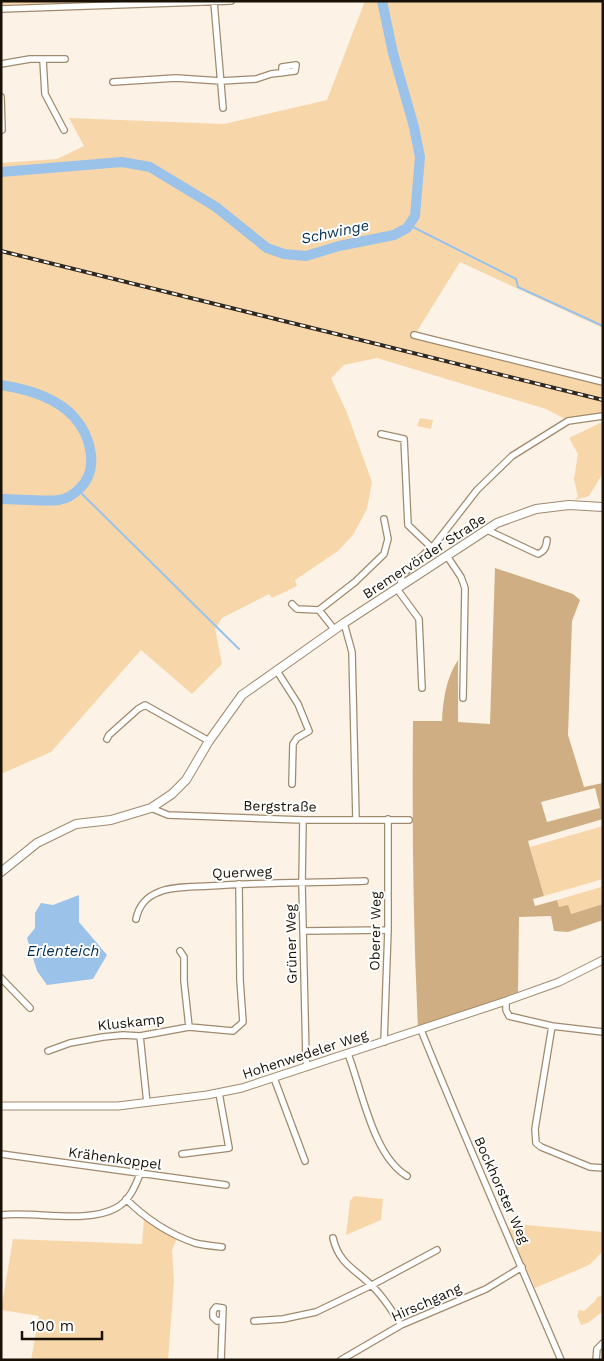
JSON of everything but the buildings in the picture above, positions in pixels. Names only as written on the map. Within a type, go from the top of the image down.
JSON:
[{"type":"main road","name":"Bremervörder Straße","points":[[1,872],[37,843],[76,824],[111,820],[151,808],[172,794],[186,780],[209,741],[242,696],[344,623],[498,523],[536,509],[569,505],[603,507]]},
{"type":"street","points":[[1,9],[231,1]]},
{"type":"street","points":[[214,2],[223,108]]},
{"type":"street","points":[[1,64],[30,59],[65,59]]},
{"type":"street","points":[[43,60],[45,94],[64,130]]},
{"type":"street","points":[[113,82],[176,78],[221,81],[256,79],[282,73]]},
{"type":"street","points":[[1,97],[2,130]]},
{"type":"street","points":[[414,335],[603,382]]},
{"type":"street","points":[[422,688],[418,619],[398,588],[402,576],[435,544],[477,490],[512,456],[568,421],[603,416]]},
{"type":"street","points":[[381,434],[404,439],[408,525],[430,547]]},
{"type":"street","points":[[292,604],[298,609],[319,610],[355,582],[384,554],[388,540],[384,519]]},
{"type":"street","points":[[487,530],[538,554],[543,552],[547,540]]},
{"type":"street","points":[[447,556],[461,577],[465,588],[463,698]]},
{"type":"street","points":[[319,610],[334,630]]},
{"type":"street","points":[[344,623],[352,652],[356,819]]},
{"type":"street","points":[[277,672],[298,704],[309,731],[297,738],[293,744],[292,784]]},
{"type":"street","points":[[107,739],[109,734],[145,705],[209,741]]},
{"type":"street","name":"Bergstraße","points":[[151,808],[168,815],[303,820],[409,820]]},
{"type":"street","name":"Grüner Weg","points":[[303,820],[302,884],[307,1067]]},
{"type":"street","name":"Oberer Weg","points":[[384,1042],[388,930],[388,820]]},
{"type":"street","name":"Querweg","points":[[136,919],[138,909],[144,900],[161,891],[240,884],[365,881]]},
{"type":"street","name":"Kluskamp","points":[[48,1051],[70,1043],[123,1034],[140,1036],[189,1027],[233,1031],[243,1022],[240,980],[240,884]]},
{"type":"street","points":[[303,931],[388,930]]},
{"type":"street","points":[[180,951],[184,957],[184,981],[189,1027]]},
{"type":"street","name":"Hohenwedeler Weg","points":[[1,1106],[111,1106],[219,1093],[274,1078],[506,1001],[559,982],[603,960]]},
{"type":"street","points":[[1,978],[30,1008]]},
{"type":"street","points":[[506,1001],[506,1010],[509,1016],[552,1026],[603,1032]]},
{"type":"street","points":[[552,1026],[535,1129],[536,1143],[541,1147],[590,1167],[603,1168]]},
{"type":"street","name":"Bockhorster Weg","points":[[421,1030],[480,1174],[561,1360]]},
{"type":"street","points":[[140,1036],[147,1103]]},
{"type":"street","points":[[348,1054],[384,1152],[390,1162],[407,1176]]},
{"type":"street","points":[[274,1078],[305,1161]]},
{"type":"street","points":[[182,1154],[229,1148],[219,1093]]},
{"type":"street","name":"Krähenkoppel","points":[[1,1154],[226,1185]]},
{"type":"street","points":[[1,1215],[18,1213],[97,1216],[117,1208],[126,1200],[134,1190],[140,1174]]},
{"type":"street","points":[[126,1200],[141,1214],[179,1236],[197,1243],[222,1247]]},
{"type":"street","points":[[333,1238],[335,1249],[344,1263],[372,1285],[400,1325]]},
{"type":"street","points":[[254,1321],[283,1319],[316,1312],[372,1285],[437,1250]]},
{"type":"street","name":"Hirschgang","points":[[341,1360],[400,1325],[486,1289],[522,1267]]},
{"type":"street","points":[[221,1360],[222,1320]]},
{"type":"street","points":[[596,1360],[597,1349],[603,1343]]},
{"type":"shaded area","points":[[1,1],[61,1],[61,3],[1,5]]},
{"type":"shaded area","points":[[365,1],[603,1],[603,328],[460,262],[414,336],[603,383],[603,413],[565,419],[546,409],[377,358],[344,365],[331,378],[347,413],[372,482],[367,509],[353,535],[338,551],[295,580],[297,586],[272,598],[269,594],[222,618],[215,629],[222,664],[192,694],[141,650],[51,752],[1,774],[1,163],[57,159],[84,146],[69,118],[224,124],[327,100]]},
{"type":"shaded area","points":[[420,418],[433,420],[431,429],[417,426]]},
{"type":"shaded area","points":[[600,423],[603,424],[603,473],[589,496],[574,500],[578,497],[574,479],[578,454],[569,438]]},
{"type":"shaded area","points":[[495,568],[573,594],[580,600],[572,621],[568,735],[584,787],[603,783],[603,819],[528,841],[544,896],[533,899],[535,906],[557,900],[559,907],[568,905],[571,914],[603,904],[603,920],[568,932],[554,931],[551,916],[519,917],[518,992],[418,1028],[413,874],[413,721],[442,721],[446,689],[458,660],[458,722],[490,724]],"holes":[[[595,788],[600,808],[547,822],[541,802]]]},
{"type":"shaded area","points":[[603,826],[603,879],[544,896],[530,847]]},
{"type":"shaded area","points":[[601,887],[603,904],[571,914],[559,907],[557,900]]},
{"type":"shaded area","points":[[354,1196],[383,1199],[381,1220],[346,1235],[350,1201]]},
{"type":"shaded area","points":[[144,1218],[177,1238],[172,1250],[174,1281],[168,1360],[31,1360],[39,1316],[1,1310],[13,1239],[142,1244]]},
{"type":"shaded area","points":[[516,1224],[603,1232],[603,1251],[589,1265],[535,1288],[508,1229]]},
{"type":"shaded area","points":[[603,1295],[603,1311],[588,1323],[581,1325],[577,1315],[579,1310],[584,1311],[597,1297]]},
{"type":"water","name":"Erlenteich","points":[[79,895],[79,922],[107,955],[93,979],[47,985],[37,971],[27,938],[35,928],[35,913],[41,903],[53,905]]},
{"type":"waterway","name":"Schwinge","points":[[1,172],[122,162],[150,167],[216,207],[267,248],[284,254],[306,256],[339,246],[394,235],[407,228],[415,216],[420,157],[414,127],[393,53],[382,1]]},
{"type":"waterway","points":[[409,225],[516,279],[518,287],[603,326]]},
{"type":"waterway","points":[[1,385],[40,395],[67,410],[80,425],[89,443],[91,453],[91,463],[86,481],[70,496],[64,499],[46,501],[1,499]]},
{"type":"waterway","points":[[78,490],[239,649]]},
{"type":"railway","points":[[1,251],[603,400]]}]
